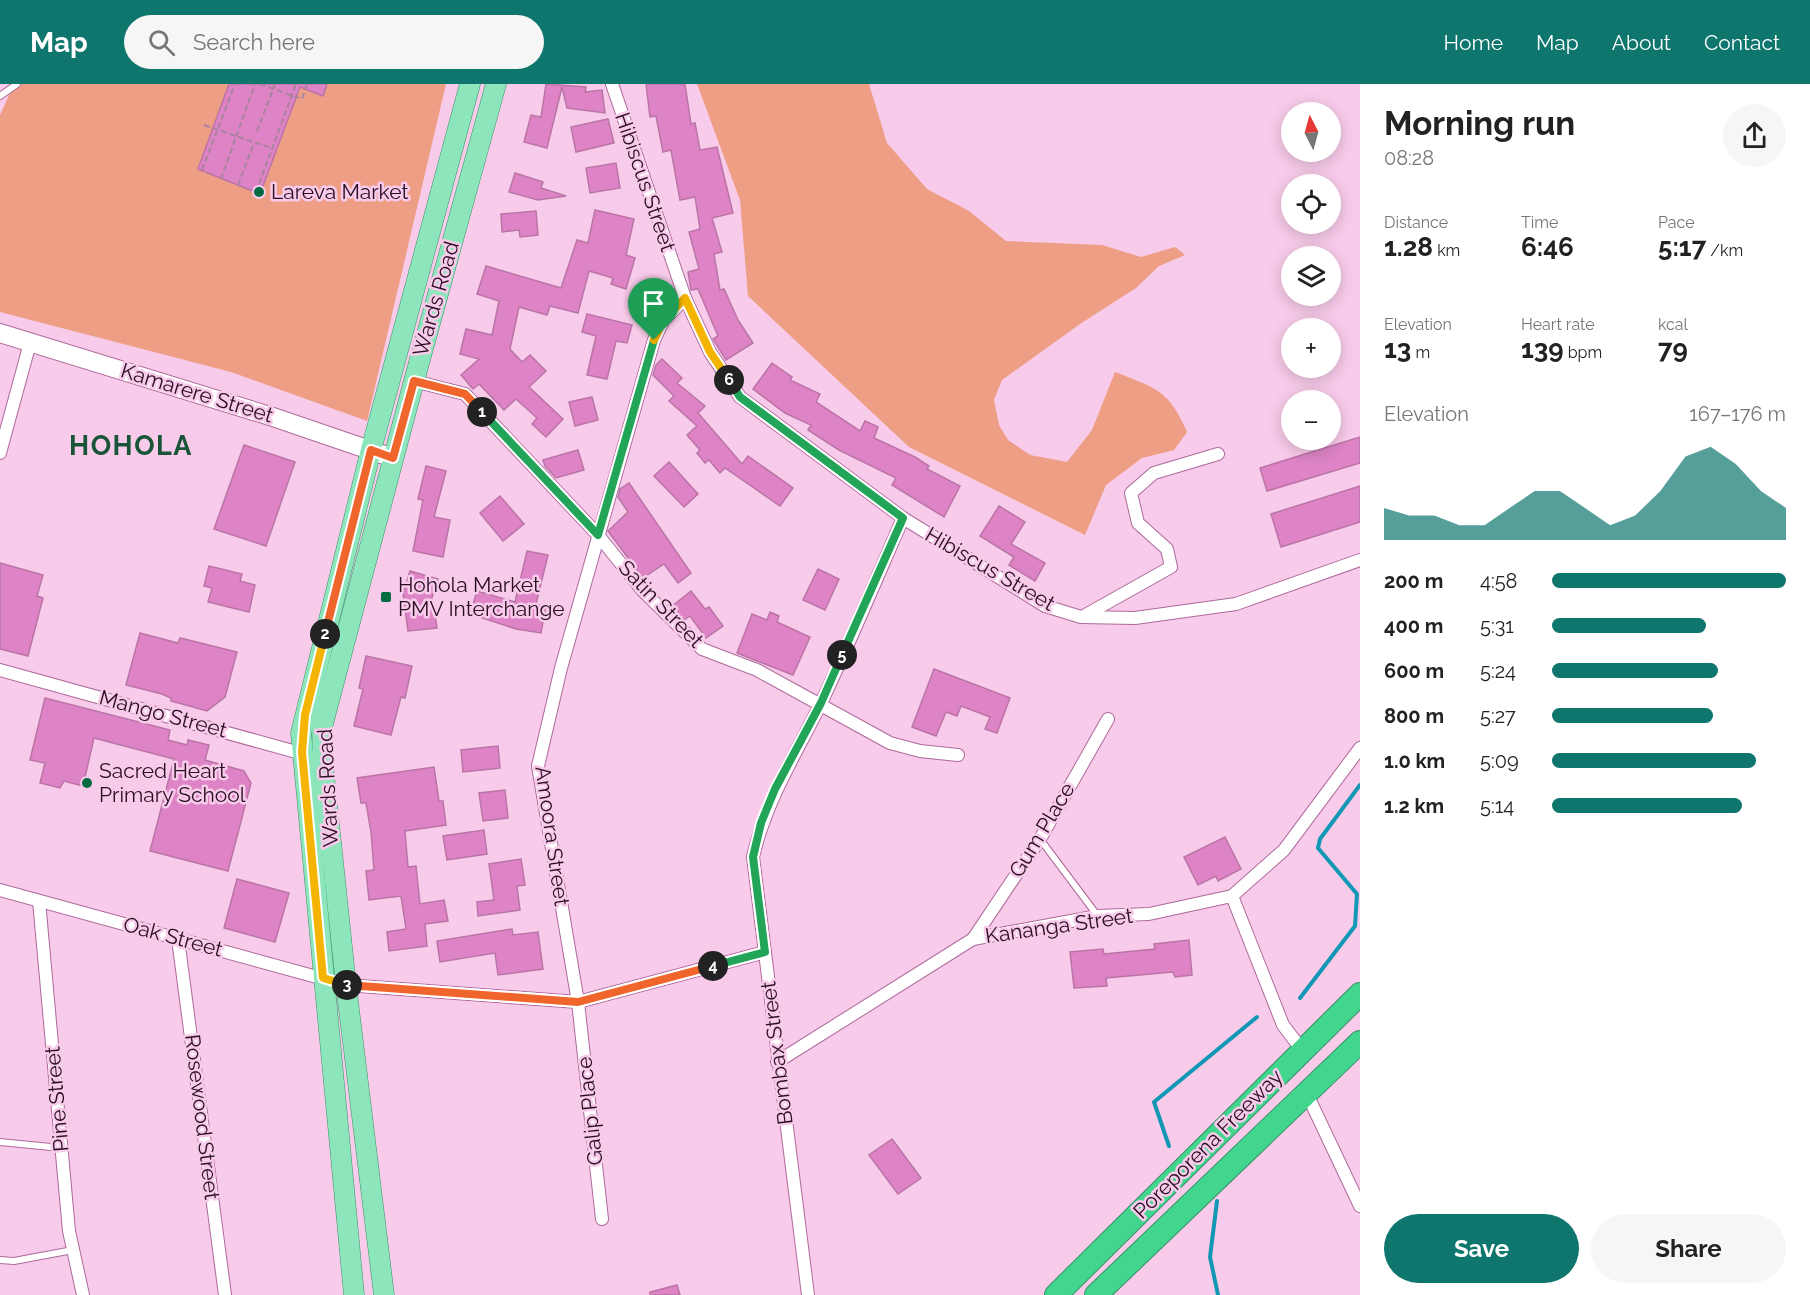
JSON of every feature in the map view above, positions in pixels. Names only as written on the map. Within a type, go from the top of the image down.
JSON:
[{"type":"highway","name":"Poreporena Freeway","points":[[1056,1295],[1360,994]]},
{"type":"highway","name":"Poreporena Freeway","points":[[1096,1295],[1360,1042]]},
{"type":"main road","name":"Wards Road","points":[[354,1295],[302,752],[305,715],[371,450],[470,84]]},
{"type":"main road","name":"Wards Road","points":[[384,1295],[346,985],[323,765],[322,727],[496,84]]},
{"type":"street","name":"Hibiscus Street","points":[[612,84],[685,298],[710,352],[740,397],[903,518],[1045,606],[1081,617],[1135,618],[1236,604],[1360,560]]},
{"type":"street","name":"Amoora Street","points":[[578,1002],[538,766],[555,690],[654,340],[663,321],[685,298]]},
{"type":"street","name":"Kamarere Street","points":[[0,333],[205,395],[393,458]]},
{"type":"street","points":[[0,453],[30,343]]},
{"type":"street","name":"Satin Street","points":[[414,381],[465,394],[598,535],[642,590],[702,649],[757,670],[821,703],[890,743],[920,751],[958,754]]},
{"type":"street","points":[[1081,617],[1172,567],[1167,549],[1138,522],[1131,493],[1154,473],[1218,454]]},
{"type":"street","name":"Bombax Street","points":[[808,1295],[753,857],[761,823],[775,789],[821,703],[903,518]]},
{"type":"street","name":"Mango Street","points":[[0,670],[302,752],[323,765]]},
{"type":"street","name":"Gum Place","points":[[973,939],[1040,839],[1108,718]]},
{"type":"street","points":[[1302,1050],[1283,1025],[1232,896],[1284,850],[1360,748]]},
{"type":"street","name":"Oak Street","points":[[0,890],[346,985],[578,1002],[765,952]]},
{"type":"street","name":"Kananga Street","points":[[777,1062],[973,939],[1098,916],[1149,914],[1232,896]]},
{"type":"street","name":"Pine Street","points":[[39,901],[61,1148],[73,1251],[83,1295]]},
{"type":"street","name":"Rosewood Street","points":[[178,939],[225,1295]]},
{"type":"street","name":"Galip Place","points":[[578,1002],[602,1219]]},
{"type":"street","points":[[1307,1094],[1342,1173],[1360,1206]]},
{"type":"lane","points":[[0,96],[17,84]]},
{"type":"lane","points":[[1040,839],[1098,916]]},
{"type":"lane","points":[[0,1142],[61,1148]]},
{"type":"lane","points":[[0,1260],[14,1261],[73,1251]]},
{"type":"path","points":[[202,170],[235,84]]},
{"type":"path","points":[[221,179],[255,84]]},
{"type":"path","points":[[260,84],[302,99],[308,85]]},
{"type":"path","points":[[257,131],[275,84]]},
{"type":"path","points":[[256,192],[296,84]]},
{"type":"path","points":[[204,125],[271,148]]},
{"type":"path","points":[[238,185],[254,142]]},
{"type":"shaded area","points":[[14,84],[446,84],[367,421],[231,372],[0,312],[0,115]]},
{"type":"shaded area","points":[[697,84],[869,84],[887,143],[927,189],[969,211],[1006,241],[1102,245],[1141,257],[1175,247],[1185,255],[1159,266],[1136,288],[1080,324],[1002,380],[994,400],[999,425],[1008,440],[1030,455],[1067,462],[1092,430],[1115,372],[1160,392],[1174,407],[1187,432],[1174,450],[1142,458],[1106,485],[1085,535],[909,447],[748,296],[740,200]]},
{"type":"building","points":[[229,84],[327,84],[323,96],[300,87],[260,194],[198,169]]},
{"type":"building","points":[[546,84],[586,87],[585,92],[602,90],[605,113],[567,108],[562,87],[547,148],[524,142],[531,115],[541,117]]},
{"type":"building","points":[[646,84],[685,84],[691,124],[695,123],[700,150],[717,147],[733,213],[712,218],[722,252],[714,254],[720,290],[724,289],[738,320],[753,343],[726,360],[713,339],[718,336],[698,289],[691,290],[688,272],[699,269],[689,232],[700,229],[695,197],[680,200],[671,150],[663,152],[656,116],[650,117]]},
{"type":"building","points":[[608,119],[614,143],[576,152],[571,127]]},
{"type":"building","points":[[616,163],[620,188],[590,193],[586,168]]},
{"type":"building","points":[[515,173],[543,182],[541,188],[566,196],[538,200],[509,192]]},
{"type":"building","points":[[595,210],[634,219],[626,255],[635,258],[626,289],[611,284],[613,278],[589,271],[578,313],[550,306],[547,315],[519,307],[510,349],[522,362],[530,355],[546,371],[529,387],[563,419],[546,437],[532,424],[537,418],[516,399],[504,410],[479,384],[473,389],[461,375],[479,359],[460,354],[466,329],[492,335],[499,301],[477,294],[486,266],[561,288],[577,240],[588,243]]},
{"type":"building","points":[[536,211],[538,235],[520,237],[519,230],[502,232],[501,214]]},
{"type":"building","points":[[587,314],[632,325],[627,343],[616,341],[607,379],[587,375],[596,336],[582,332]]},
{"type":"building","points":[[662,359],[682,378],[677,383],[705,406],[698,413],[742,464],[748,456],[793,488],[780,506],[725,468],[720,473],[709,460],[705,463],[697,453],[700,450],[687,435],[697,426],[669,401],[674,396],[653,375],[656,365]]},
{"type":"building","points":[[772,363],[792,377],[790,380],[820,394],[816,402],[860,431],[865,421],[878,427],[874,438],[915,457],[929,466],[927,469],[960,486],[944,517],[892,485],[896,478],[839,450],[808,430],[811,425],[785,413],[753,389]]},
{"type":"building","points":[[592,397],[598,420],[575,426],[569,402]]},
{"type":"building","points":[[1360,437],[1360,463],[1267,491],[1260,468],[1318,450],[1341,450],[1341,443]]},
{"type":"building","points":[[244,445],[295,462],[266,546],[214,529]]},
{"type":"building","points":[[578,450],[584,470],[556,478],[545,466],[543,460]]},
{"type":"building","points":[[669,462],[698,494],[684,507],[654,476]]},
{"type":"building","points":[[426,466],[446,471],[434,517],[450,520],[443,557],[413,551],[423,500],[418,499]]},
{"type":"building","points":[[629,483],[691,573],[678,583],[664,564],[643,578],[608,531],[628,512],[618,497],[620,489]]},
{"type":"building","points":[[1360,486],[1360,522],[1281,547],[1271,514]]},
{"type":"building","points":[[500,496],[524,524],[503,541],[480,513]]},
{"type":"building","points":[[999,506],[1025,522],[1011,544],[1045,563],[1035,581],[1009,565],[1014,557],[980,536]]},
{"type":"building","points":[[527,551],[548,555],[536,604],[546,606],[541,633],[516,629],[470,614],[477,591],[515,602]]},
{"type":"building","points":[[0,563],[43,575],[37,596],[43,598],[28,656],[0,649]]},
{"type":"building","points":[[209,566],[242,574],[240,581],[255,585],[249,612],[208,602],[212,588],[204,586]]},
{"type":"building","points":[[818,569],[839,579],[825,610],[803,600]]},
{"type":"building","points":[[410,571],[438,579],[429,607],[434,607],[437,628],[408,631],[403,593]]},
{"type":"building","points":[[691,591],[705,609],[709,607],[723,626],[706,638],[690,616],[684,620],[671,607]]},
{"type":"building","points":[[770,612],[779,616],[777,622],[810,637],[793,675],[737,653],[752,614],[767,620]]},
{"type":"building","points":[[140,633],[178,643],[180,638],[237,652],[225,697],[207,711],[171,701],[171,698],[162,694],[126,685]]},
{"type":"building","points":[[366,656],[412,666],[405,698],[401,697],[391,735],[354,726],[363,689],[359,688]]},
{"type":"building","points":[[934,669],[1010,698],[997,733],[985,729],[990,717],[961,706],[957,716],[946,712],[936,736],[912,727]]},
{"type":"building","points":[[45,698],[170,730],[168,740],[187,745],[188,740],[209,745],[205,760],[244,771],[251,783],[228,871],[150,851],[174,759],[94,738],[83,786],[64,781],[60,788],[40,783],[45,763],[30,760]]},
{"type":"building","points":[[498,746],[500,768],[463,772],[461,750]]},
{"type":"building","points":[[434,767],[439,801],[443,801],[446,825],[405,831],[408,867],[416,866],[420,904],[444,900],[448,921],[425,924],[427,946],[389,951],[387,932],[406,929],[401,896],[369,900],[366,871],[374,870],[371,832],[366,803],[361,803],[357,778]]},
{"type":"building","points":[[505,790],[508,818],[483,821],[479,793]]},
{"type":"building","points":[[484,830],[487,854],[447,860],[443,836]]},
{"type":"building","points":[[1225,837],[1241,869],[1218,881],[1216,876],[1198,885],[1184,857]]},
{"type":"building","points":[[521,859],[525,885],[517,886],[520,910],[478,916],[477,902],[494,900],[489,864]]},
{"type":"building","points":[[237,879],[289,893],[275,942],[224,928]]},
{"type":"building","points":[[512,929],[513,935],[538,932],[543,969],[498,975],[495,953],[440,962],[437,941]]},
{"type":"building","points":[[1189,940],[1192,975],[1175,977],[1173,972],[1106,978],[1107,986],[1074,988],[1070,952],[1103,949],[1104,954],[1155,949],[1154,944]]},
{"type":"building","points":[[892,1139],[921,1178],[898,1194],[869,1155]]},
{"type":"building","points":[[677,1285],[680,1295],[650,1295],[650,1292]]},
{"type":"waterway","points":[[1300,998],[1355,926],[1357,894],[1318,848],[1320,839],[1360,785]]},
{"type":"waterway","points":[[1169,1146],[1154,1102],[1257,1017]]},
{"type":"waterway","points":[[1217,1201],[1210,1257],[1218,1295]]},
{"type":"place","name":"Lareva Market","points":[[259,192]]},
{"type":"place","name":"Hohola Market PMV Interchange","points":[[386,597]]},
{"type":"place","name":"Sacred Heart Primary School","points":[[87,783]]},
{"type":"district","name":"HOHOLA","points":[[131,446]]},
{"type":"route","points":[[685,298],[710,352],[740,397],[903,518],[821,703],[775,789],[761,823],[753,857],[765,952],[578,1002],[346,985],[323,978],[301,733],[371,450],[393,458],[414,381],[465,394],[598,535],[654,340],[663,321],[685,298]]}]
